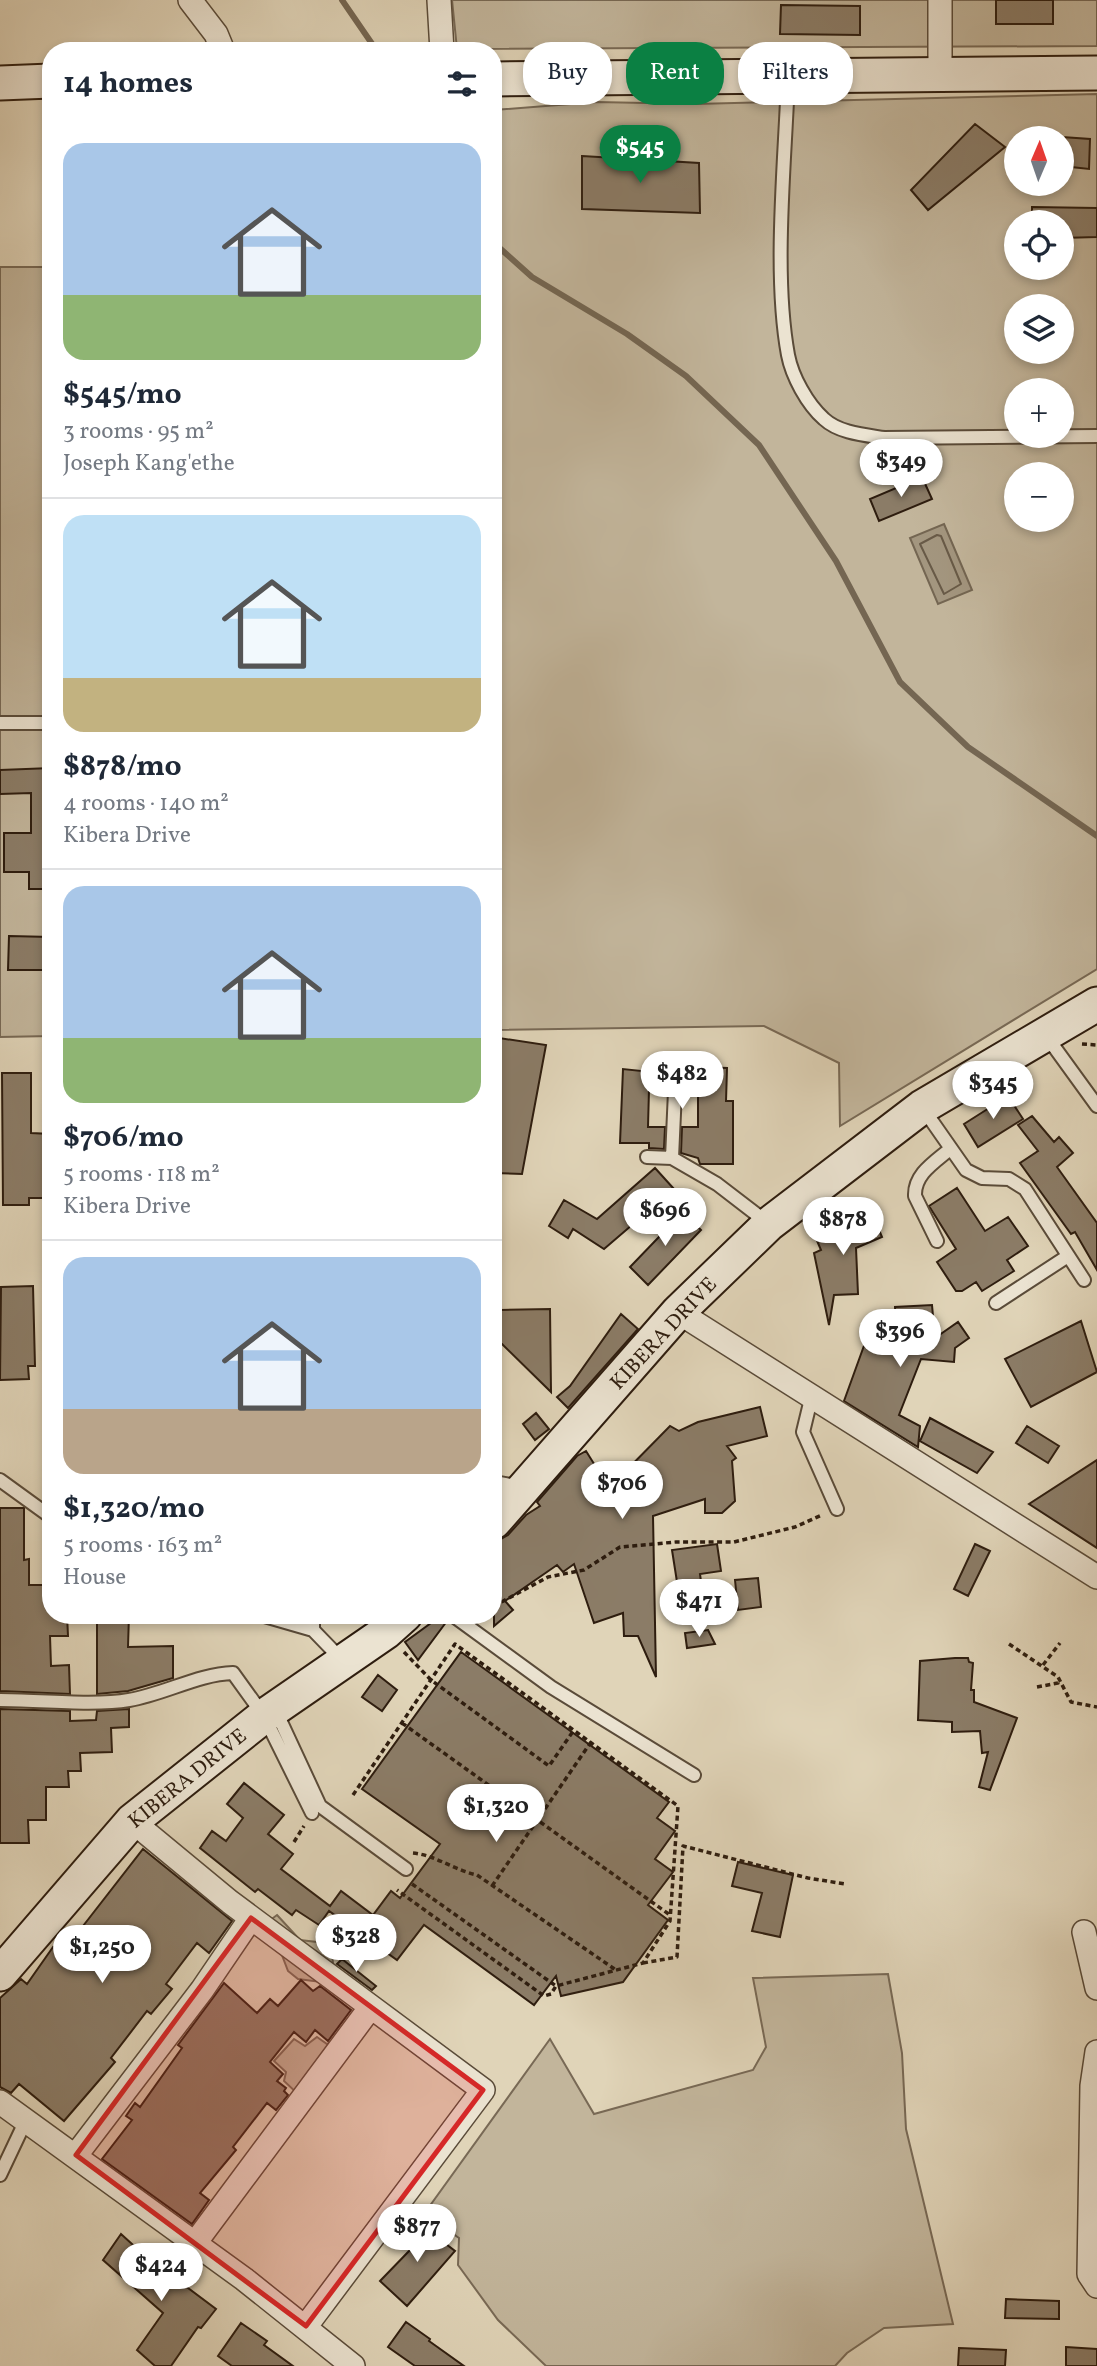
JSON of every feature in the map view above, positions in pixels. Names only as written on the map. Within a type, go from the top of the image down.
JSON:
[{"type":"street","points":[[190,0],[219,42]]},
{"type":"street","points":[[439,0],[441,42]]},
{"type":"street","points":[[940,0],[940,76]]},
{"type":"street","points":[[853,77],[1097,73]]},
{"type":"street","points":[[502,79],[738,78]]},
{"type":"street","points":[[0,83],[42,81]]},
{"type":"street","name":"KIBERA DRIVE","points":[[502,1502],[509,1485],[678,1312],[769,1224],[922,1107],[1097,1004]]},
{"type":"street","points":[[678,1312],[811,1399],[1097,1577]]},
{"type":"street","name":"KIBERA DRIVE","points":[[0,1974],[132,1821],[269,1713],[395,1624]]},
{"type":"street","points":[[132,1821],[251,1918],[483,2090],[306,2326]]},
{"type":"street","points":[[76,2155],[202,1990],[251,1918]]},
{"type":"street","points":[[1084,1932],[1097,1988]]},
{"type":"street","points":[[195,2244],[370,2008]]},
{"type":"street","points":[[1097,2052],[1092,2086],[1089,2274],[1097,2286]]},
{"type":"street","points":[[0,2102],[76,2155],[306,2326],[353,2366]]},
{"type":"lane","points":[[787,105],[782,286],[788,357],[802,391],[825,420],[849,432],[884,438],[1097,436]]},
{"type":"lane","points":[[0,723],[42,723]]},
{"type":"lane","points":[[1045,1034],[1097,1106]]},
{"type":"lane","points":[[672,1158],[675,1091]]},
{"type":"lane","points":[[922,1107],[950,1149],[974,1175],[1018,1182],[1084,1280]]},
{"type":"lane","points":[[937,1241],[915,1196],[914,1188],[919,1177],[950,1149]]},
{"type":"lane","points":[[647,1157],[672,1158],[717,1185],[769,1224]]},
{"type":"lane","points":[[996,1303],[1068,1256]]},
{"type":"lane","points":[[811,1399],[803,1432],[837,1509]]},
{"type":"lane","points":[[0,1480],[42,1510]]},
{"type":"lane","points":[[292,1624],[313,1630],[343,1661]]},
{"type":"lane","points":[[313,1624],[313,1630]]},
{"type":"lane","points":[[465,1624],[551,1687],[694,1775]]},
{"type":"lane","points":[[0,1700],[128,1700],[187,1685],[206,1676],[233,1673],[269,1713],[320,1806],[391,1858],[406,1875]]},
{"type":"lane","points":[[269,1713],[312,1813]]},
{"type":"lane","points":[[0,2175],[26,2120]]},
{"type":"path","points":[[502,1602],[548,1577],[584,1570],[620,1547],[676,1542],[734,1542],[794,1527],[837,1509]]},
{"type":"path","points":[[395,1624],[431,1680],[549,1766],[574,1730]]},
{"type":"path","points":[[1043,1665],[1060,1643]]},
{"type":"path","points":[[354,1795],[455,1644],[678,1806],[670,1921],[643,1963]]},
{"type":"path","points":[[1009,1644],[1058,1677],[1071,1702],[1097,1707]]},
{"type":"path","points":[[1037,1687],[1058,1683],[1058,1677]]},
{"type":"path","points":[[402,1723],[670,1915]]},
{"type":"path","points":[[492,1886],[591,1742]]},
{"type":"path","points":[[397,1890],[544,1996],[551,1994],[556,1986],[677,1957],[683,1846],[808,1878],[845,1884]]},
{"type":"path","points":[[391,1858],[411,1853],[424,1854],[457,1871],[477,1875],[617,1971]]},
{"type":"path","points":[[406,1875],[556,1986]]},
{"type":"highlighted area","points":[[251,1918],[483,2090],[306,2326],[76,2155]]},
{"type":"shaded area","points":[[452,0],[1097,0],[1097,46],[853,47],[853,42],[738,42],[738,48],[724,48],[724,42],[626,42],[626,48],[612,48],[612,42],[523,42],[523,49],[502,49],[502,42],[456,42]]},
{"type":"shaded area","points":[[1097,94],[1097,969],[840,1126],[839,1063],[764,1026],[502,1030],[502,109],[558,105],[612,105],[612,102],[626,103],[626,105],[853,105],[853,100]]},
{"type":"shaded area","points":[[0,267],[42,267],[42,1036],[0,1037]]},
{"type":"shaded area","points":[[277,1915],[300,1940],[317,1942],[332,1952],[333,1964],[321,1982],[298,1979],[288,1971],[269,1921]]},
{"type":"shaded area","points":[[888,1974],[902,2053],[906,2129],[953,2324],[884,2328],[847,2353],[835,2366],[546,2366],[498,2320],[458,2265],[459,2238],[424,2214],[550,2039],[594,2114],[753,2070],[766,2047],[753,1978]]},
{"type":"shaded area","points":[[317,2037],[327,2044],[334,2040],[301,2097],[284,2081],[286,2072],[274,2061],[294,2039],[305,2046]]},
{"type":"water","points":[[944,524],[972,590],[938,604],[910,538]]},
{"type":"building","points":[[996,0],[1053,0],[1053,24],[996,24]]},
{"type":"building","points":[[781,5],[860,6],[860,35],[780,34]]},
{"type":"building","points":[[975,124],[1004,146],[928,210],[911,190]]},
{"type":"building","points":[[1074,138],[1090,139],[1089,169],[1074,167]]},
{"type":"building","points":[[582,156],[699,163],[700,213],[582,209]]},
{"type":"building","points":[[1032,207],[1097,208],[1097,237],[1074,238],[1074,210],[1032,210]]},
{"type":"building","points":[[922,477],[932,499],[879,521],[870,499]]},
{"type":"building","points":[[42,768],[42,889],[29,889],[29,872],[4,872],[4,833],[31,833],[31,793],[0,794],[0,770]]},
{"type":"building","points":[[9,936],[42,937],[42,970],[8,970]]},
{"type":"building","points":[[502,1038],[546,1045],[522,1174],[502,1173]]},
{"type":"building","points":[[698,1061],[699,1067],[727,1068],[726,1101],[733,1101],[733,1164],[700,1164],[698,1158],[681,1153],[682,1127],[698,1127],[698,1088],[683,1088],[676,1082],[667,1089],[649,1090],[648,1127],[665,1127],[664,1149],[649,1148],[649,1143],[620,1143],[623,1069],[660,1073],[660,1063]]},
{"type":"building","points":[[2,1073],[31,1073],[31,1133],[42,1134],[42,1198],[29,1198],[29,1205],[3,1205]]},
{"type":"building","points":[[1008,1096],[1023,1119],[978,1147],[964,1124]]},
{"type":"building","points":[[1032,1116],[1054,1142],[1059,1137],[1073,1153],[1057,1167],[1097,1223],[1097,1270],[1075,1232],[1071,1234],[1020,1163],[1038,1151],[1018,1125]]},
{"type":"building","points":[[655,1168],[674,1189],[604,1249],[573,1229],[568,1238],[549,1226],[564,1200],[597,1219]]},
{"type":"building","points":[[957,1188],[985,1231],[1008,1217],[1028,1246],[1007,1260],[1014,1271],[982,1291],[976,1282],[962,1291],[956,1291],[937,1262],[956,1249],[929,1206]]},
{"type":"building","points":[[871,1211],[882,1237],[856,1248],[858,1294],[834,1295],[829,1325],[814,1253],[821,1250],[815,1236]]},
{"type":"building","points":[[683,1212],[701,1230],[648,1285],[630,1267]]},
{"type":"building","points":[[33,1286],[35,1366],[28,1366],[29,1379],[0,1380],[1,1287]]},
{"type":"building","points":[[932,1305],[935,1338],[958,1322],[969,1338],[955,1348],[954,1362],[921,1359],[899,1415],[920,1426],[918,1447],[844,1401],[865,1343],[898,1354],[895,1307]]},
{"type":"building","points":[[550,1309],[551,1392],[502,1344],[502,1310]]},
{"type":"building","points":[[621,1314],[638,1329],[568,1408],[557,1397],[570,1386]]},
{"type":"building","points":[[1081,1321],[1097,1372],[1031,1407],[1005,1359]]},
{"type":"building","points":[[760,1407],[767,1436],[727,1446],[736,1458],[732,1461],[735,1501],[722,1513],[705,1513],[705,1499],[653,1516],[656,1677],[638,1636],[624,1636],[623,1613],[594,1623],[574,1564],[563,1572],[557,1565],[505,1601],[513,1610],[502,1619],[502,1538],[526,1515],[540,1506],[537,1502],[577,1456],[586,1451],[606,1483],[612,1485],[670,1426],[679,1431],[698,1422]]},
{"type":"building","points":[[536,1413],[549,1429],[535,1440],[523,1424]]},
{"type":"building","points":[[930,1418],[993,1452],[977,1473],[920,1441]]},
{"type":"building","points":[[1027,1426],[1059,1446],[1048,1463],[1016,1443]]},
{"type":"building","points":[[1097,1460],[1097,1548],[1029,1504]]},
{"type":"building","points":[[0,1508],[24,1508],[24,1560],[29,1559],[29,1585],[42,1585],[42,1624],[67,1624],[68,1636],[50,1636],[51,1666],[69,1665],[70,1694],[0,1691]]},
{"type":"building","points":[[717,1544],[721,1571],[700,1574],[703,1597],[680,1601],[672,1550]]},
{"type":"building","points":[[975,1544],[990,1551],[968,1596],[954,1589]]},
{"type":"building","points":[[758,1578],[761,1607],[738,1610],[735,1580]]},
{"type":"building","points":[[97,1624],[129,1624],[128,1647],[173,1646],[173,1678],[128,1691],[97,1694]]},
{"type":"building","points":[[430,1624],[445,1624],[418,1660],[405,1642]]},
{"type":"building","points":[[708,1630],[715,1644],[687,1648],[685,1633]]},
{"type":"building","points":[[461,1652],[669,1802],[657,1818],[675,1831],[655,1859],[673,1872],[648,1905],[668,1920],[623,1982],[561,1996],[556,1976],[534,2005],[424,1925],[397,1960],[329,1911],[319,1925],[296,1910],[292,1915],[258,1889],[255,1892],[200,1848],[212,1831],[226,1841],[243,1818],[227,1804],[244,1783],[284,1815],[268,1834],[293,1854],[281,1869],[330,1906],[341,1891],[373,1915],[391,1891],[400,1898],[440,1844],[362,1789]]},
{"type":"building","points":[[968,1658],[969,1662],[973,1663],[971,1690],[974,1690],[974,1702],[1017,1718],[990,1790],[979,1787],[988,1752],[982,1753],[980,1731],[952,1732],[952,1722],[918,1720],[920,1661]]},
{"type":"building","points":[[378,1675],[397,1690],[382,1711],[362,1697]]},
{"type":"building","points":[[0,1709],[70,1711],[70,1721],[96,1720],[97,1711],[129,1709],[129,1727],[111,1728],[112,1752],[80,1753],[81,1771],[68,1771],[69,1787],[46,1787],[46,1820],[28,1820],[29,1843],[0,1843]]},
{"type":"building","points":[[143,1849],[232,1921],[209,1953],[197,1943],[166,1984],[172,1989],[151,2014],[147,2011],[111,2058],[115,2062],[64,2121],[19,2084],[11,2093],[0,2087],[0,1998],[21,1979],[27,1984],[53,1947],[62,1953]]},
{"type":"building","points":[[738,1862],[793,1875],[780,1937],[752,1931],[762,1893],[732,1886]]},
{"type":"building","points":[[342,1959],[376,1986],[372,1990],[337,1964]]},
{"type":"building","points":[[301,1980],[313,1991],[320,1986],[351,2010],[328,2041],[315,2030],[306,2042],[294,2032],[270,2062],[283,2074],[277,2081],[286,2088],[284,2091],[288,2095],[276,2110],[267,2103],[233,2147],[236,2150],[200,2193],[209,2200],[192,2224],[102,2159],[132,2120],[126,2116],[135,2103],[140,2107],[182,2048],[178,2045],[224,1983],[257,2013],[270,1999],[278,2006]]},
{"type":"building","points":[[417,2222],[455,2251],[407,2306],[380,2281],[410,2250],[401,2243]]},
{"type":"building","points":[[121,2234],[144,2255],[216,2309],[201,2328],[198,2327],[171,2366],[155,2366],[137,2350],[163,2313],[103,2260]]},
{"type":"building","points":[[1006,2299],[1059,2301],[1059,2319],[1005,2318]]},
{"type":"building","points":[[406,2322],[464,2366],[415,2366],[388,2347]]},
{"type":"building","points":[[241,2323],[267,2341],[264,2345],[293,2366],[232,2366],[218,2356]]},
{"type":"building","points":[[1066,2347],[1097,2349],[1097,2366],[1066,2366]]},
{"type":"building","points":[[959,2348],[1006,2350],[1005,2366],[958,2366]]},
{"type":"waterway","points":[[342,0],[371,42]]},
{"type":"waterway","points":[[502,250],[532,277],[627,334],[686,376],[759,445],[836,561],[900,682],[968,747],[1097,836]]}]
